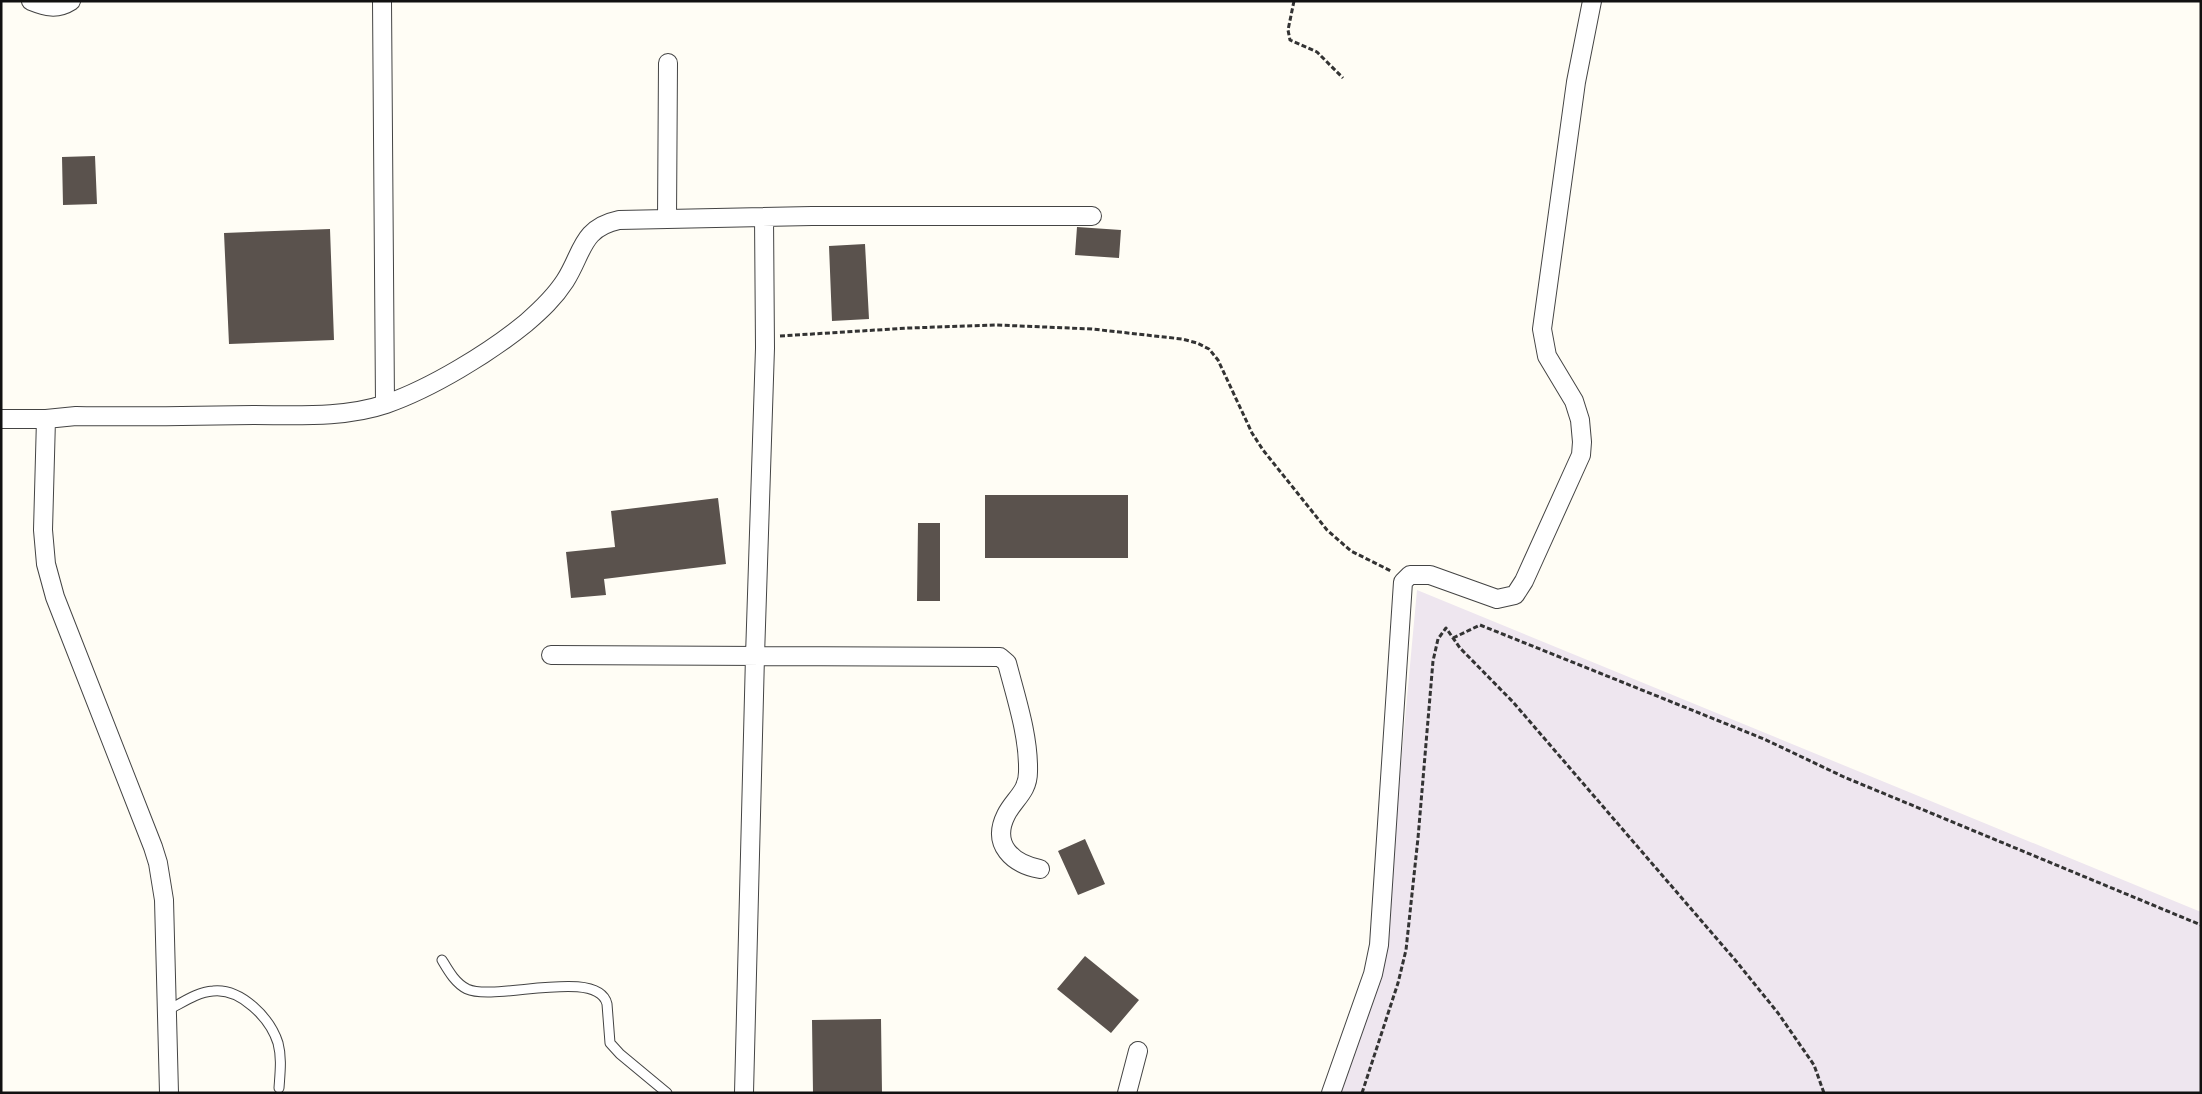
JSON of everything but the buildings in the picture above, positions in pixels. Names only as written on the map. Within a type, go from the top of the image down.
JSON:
[{"type":"street","points":[[30,1],[50,8],[57,8],[71,1]]},
{"type":"street","points":[[382,1],[385,404]]},
{"type":"street","points":[[1331,1093],[1373,974],[1379,945],[1405,578],[1418,574],[1430,575],[1488,597],[1505,599],[1514,595],[1524,581],[1581,455],[1580,420],[1574,401],[1547,356],[1542,329],[1576,82],[1592,1]]},
{"type":"street","points":[[667,218],[668,63]]},
{"type":"street","points":[[1,419],[46,419],[76,416],[310,415],[354,411],[385,404],[415,392],[499,343],[543,308],[566,280],[589,235],[598,226],[619,220],[764,217],[1092,216]]},
{"type":"street","points":[[744,1093],[765,337],[764,217]]},
{"type":"street","points":[[46,419],[43,530],[46,564],[54,597],[158,863],[164,900],[169,1093]]},
{"type":"street","points":[[552,655],[988,656],[1004,659],[1008,662],[1026,747],[1028,771],[1024,791],[1007,813],[1002,837],[1006,849],[1014,860],[1025,866],[1040,869]]},
{"type":"street","points":[[1126,1093],[1138,1050]]},
{"type":"lane","points":[[442,960],[460,984],[478,992],[569,986],[600,992],[606,998],[610,1043],[620,1054],[667,1093]]},
{"type":"lane","points":[[168,1010],[194,996],[211,991],[224,991],[254,1007],[274,1031],[280,1061],[279,1088]]},
{"type":"path","points":[[1294,1],[1288,30],[1290,40],[1317,52],[1343,78]]},
{"type":"path","points":[[765,337],[997,325],[1092,328],[1182,339],[1198,343],[1209,349],[1218,360],[1252,433],[1263,450],[1327,530],[1351,551],[1405,578]]},
{"type":"path","points":[[1453,638],[1480,625],[1764,739],[1844,776],[2201,925]]},
{"type":"path","points":[[1362,1093],[1398,983],[1406,950],[1418,838],[1433,661],[1438,638],[1446,628],[1460,648],[1513,702],[1736,961],[1778,1013],[1814,1065],[1824,1093]]},
{"type":"shaded area","points":[[1417,590],[2201,912],[2201,1093],[1337,1093],[1383,956]]}]
